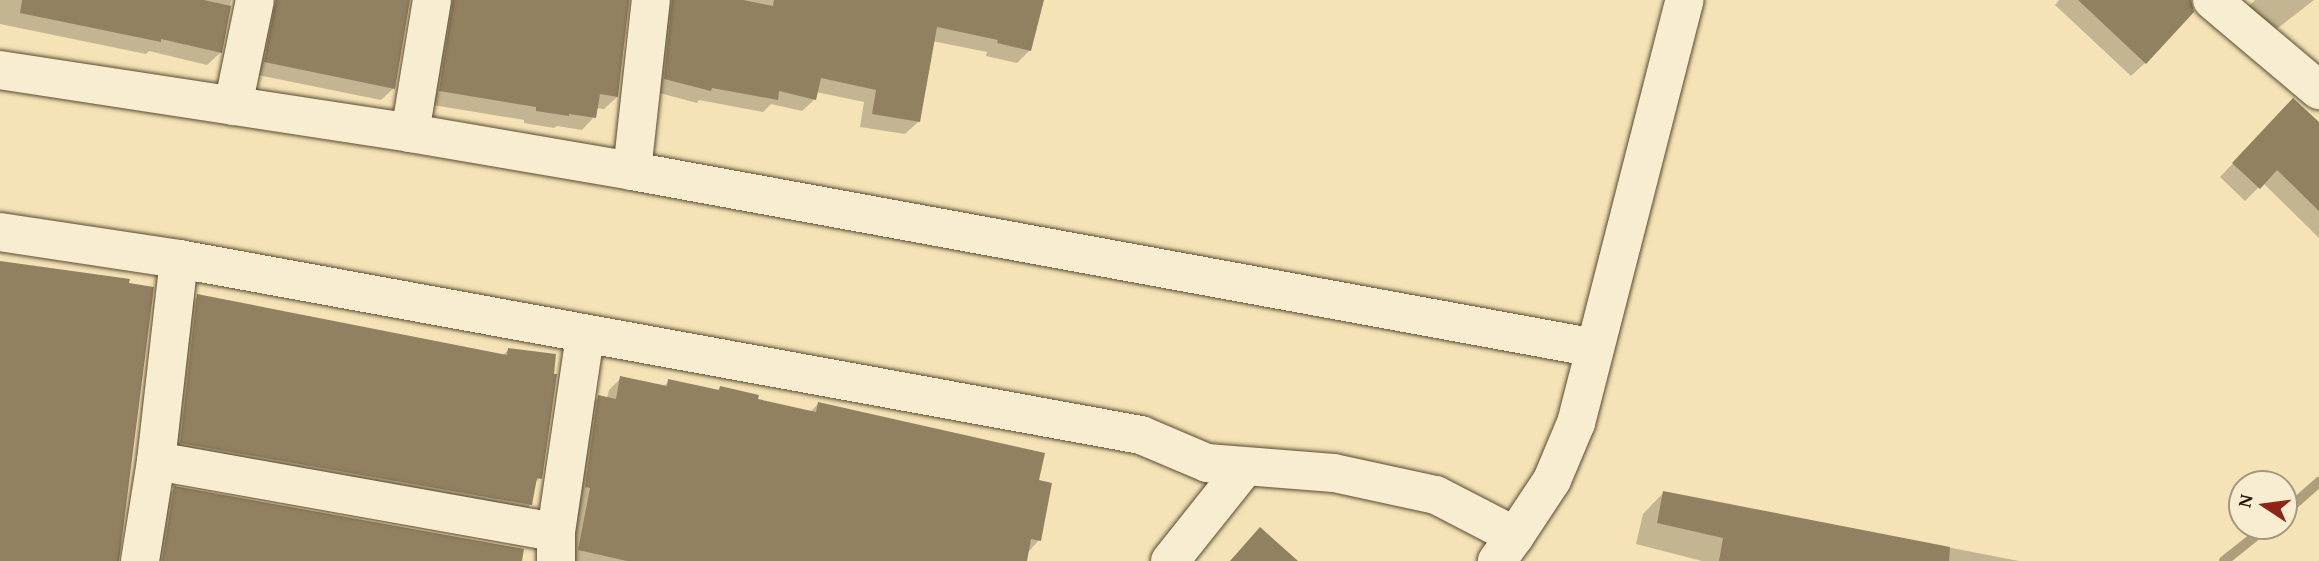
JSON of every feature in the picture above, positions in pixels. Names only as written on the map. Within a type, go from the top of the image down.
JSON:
[{"type":"street","points":[[233,106],[255,0]]},
{"type":"street","points":[[410,132],[432,0]]},
{"type":"street","points":[[632,171],[652,0]]},
{"type":"street","points":[[0,232],[179,259],[1141,435],[1207,463],[1334,473],[1436,495],[1506,548],[1552,480],[1576,423],[1685,0]]},
{"type":"street","points":[[2213,0],[2319,90]]},
{"type":"street","points":[[0,71],[410,132],[1595,348]]},
{"type":"street","points":[[140,561],[156,461],[179,259]]},
{"type":"street","points":[[156,461],[557,554],[585,335]]},
{"type":"street","points":[[1170,561],[1245,467]]},
{"type":"building","points":[[22,0],[204,0],[231,6],[222,53],[20,13]]},
{"type":"building","points":[[276,0],[410,0],[395,89],[264,62]]},
{"type":"building","points":[[453,0],[629,0],[618,97],[600,94],[596,118],[536,111],[536,107],[439,91]]},
{"type":"building","points":[[672,0],[743,0],[773,6],[774,0],[1044,0],[1031,51],[997,43],[998,40],[937,27],[920,122],[872,114],[876,90],[821,78],[816,100],[779,91],[778,100],[712,88],[711,91],[664,79]]},
{"type":"building","points":[[2078,0],[2191,0],[2194,12],[2146,64]]},
{"type":"building","points":[[2293,98],[2319,122],[2319,211],[2277,170],[2260,189],[2232,163]]},
{"type":"building","points":[[0,261],[130,279],[129,283],[154,287],[119,561],[0,561]]},
{"type":"building","points":[[197,294],[507,355],[508,348],[556,354],[554,374],[557,374],[542,479],[537,478],[532,505],[180,443]]},
{"type":"building","points":[[620,376],[667,386],[668,379],[719,390],[720,386],[759,395],[758,399],[816,412],[818,402],[1045,453],[1039,480],[1052,483],[1041,541],[1031,539],[1027,561],[627,561],[578,550],[590,488],[585,487],[598,395],[616,399]]},
{"type":"building","points":[[174,486],[524,549],[522,561],[162,561]]},
{"type":"building","points":[[1663,491],[1950,547],[1949,561],[1719,561],[1723,538],[1657,523]]},
{"type":"building","points":[[1260,527],[1298,561],[1230,561]]},
{"type":"waterway","points":[[2298,501],[2319,482]]},
{"type":"waterway","points":[[2224,561],[2250,540]]}]
